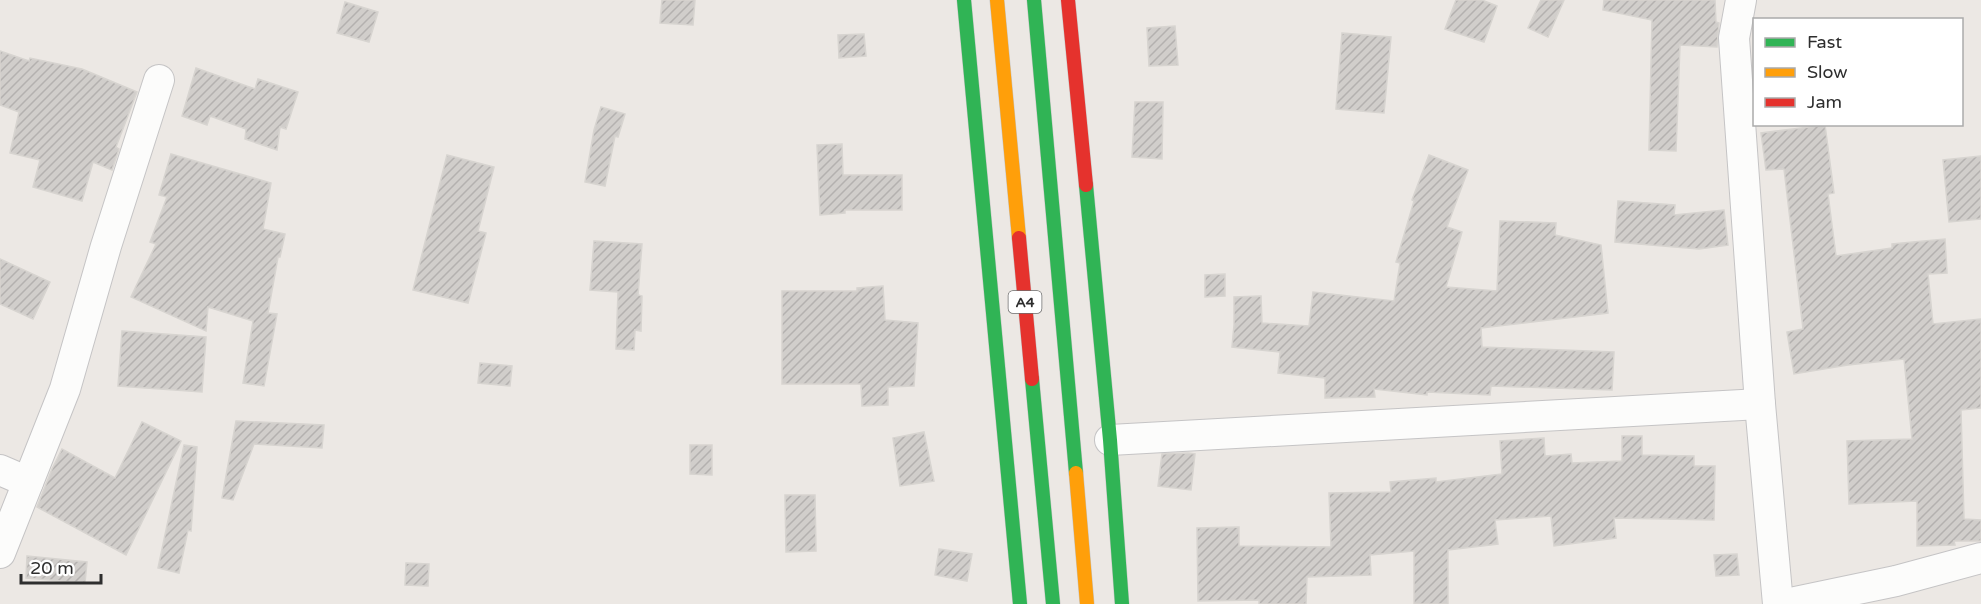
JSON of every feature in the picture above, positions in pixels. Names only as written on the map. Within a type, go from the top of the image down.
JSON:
[{"type":"highway","name":"A4","points":[[964,0],[1020,604]]},
{"type":"highway","name":"A4","points":[[997,0],[1053,604]]},
{"type":"highway","name":"A4","points":[[1034,0],[1087,604]]},
{"type":"highway","points":[[1068,0],[1110,440],[1122,604]]},
{"type":"street","points":[[1741,0],[1734,38],[1760,404],[1778,604]]},
{"type":"street","points":[[0,553],[65,389],[106,246],[159,80]]},
{"type":"street","points":[[1110,440],[1760,404]]},
{"type":"street","points":[[0,470],[28,482]]},
{"type":"street","points":[[1786,604],[1896,581],[1981,558]]},
{"type":"building","points":[[662,0],[695,0],[693,25],[660,23]]},
{"type":"building","points":[[1456,0],[1482,0],[1497,6],[1484,42],[1445,29]]},
{"type":"building","points":[[1541,0],[1564,0],[1548,37],[1528,28]]},
{"type":"building","points":[[1604,0],[1715,0],[1716,22],[1719,23],[1717,47],[1680,45],[1676,151],[1649,150],[1652,20],[1603,10]]},
{"type":"building","points":[[345,2],[378,12],[369,42],[337,33]]},
{"type":"building","points":[[1175,26],[1178,65],[1149,66],[1147,28]]},
{"type":"building","points":[[1342,33],[1391,37],[1384,113],[1336,109]]},
{"type":"building","points":[[864,34],[866,56],[839,58],[838,35]]},
{"type":"building","points":[[0,51],[29,61],[30,58],[82,69],[137,92],[116,147],[119,149],[112,170],[93,162],[82,201],[33,187],[40,160],[10,153],[19,112],[0,105]]},
{"type":"building","points":[[196,68],[255,89],[258,79],[298,92],[286,129],[280,127],[277,150],[245,139],[246,129],[210,116],[207,125],[182,116]]},
{"type":"building","points":[[1135,102],[1163,102],[1162,159],[1132,157]]},
{"type":"building","points":[[601,107],[625,114],[618,137],[615,136],[605,186],[585,182],[594,130]]},
{"type":"building","points":[[1825,126],[1834,193],[1828,194],[1836,256],[1892,248],[1892,244],[1945,239],[1947,273],[1928,274],[1933,324],[1981,319],[1981,408],[1961,410],[1964,519],[1981,520],[1981,541],[1954,541],[1955,545],[1917,546],[1917,501],[1849,504],[1847,441],[1912,439],[1904,359],[1794,374],[1787,332],[1803,329],[1784,169],[1766,170],[1761,133]]},
{"type":"building","points":[[842,144],[843,175],[902,175],[902,210],[845,210],[845,213],[820,215],[817,145]]},
{"type":"building","points":[[171,154],[271,183],[263,229],[285,234],[280,257],[278,257],[268,313],[277,314],[264,386],[243,383],[253,321],[208,307],[206,331],[131,297],[156,244],[150,242],[167,197],[159,195]]},
{"type":"building","points":[[447,155],[494,167],[478,231],[486,233],[468,303],[413,290]]},
{"type":"building","points":[[1429,155],[1468,170],[1447,227],[1462,232],[1446,287],[1497,291],[1500,221],[1556,223],[1555,235],[1601,245],[1608,313],[1481,328],[1482,347],[1614,352],[1612,390],[1491,386],[1490,395],[1427,392],[1427,395],[1374,389],[1375,397],[1325,398],[1325,378],[1278,373],[1280,352],[1232,347],[1234,297],[1261,296],[1262,323],[1309,326],[1313,292],[1394,301],[1400,263],[1396,262],[1414,201],[1412,200]]},
{"type":"building","points":[[1981,156],[1981,219],[1949,222],[1943,160]]},
{"type":"building","points":[[1618,201],[1675,205],[1674,215],[1724,210],[1728,245],[1699,249],[1615,242]]},
{"type":"building","points":[[594,241],[642,244],[638,295],[642,296],[641,331],[635,330],[634,350],[616,349],[618,292],[590,290]]},
{"type":"building","points":[[0,259],[50,282],[33,319],[0,304]]},
{"type":"building","points":[[1225,274],[1225,296],[1205,297],[1205,275]]},
{"type":"building","points":[[883,286],[885,320],[918,323],[914,386],[888,387],[888,405],[862,406],[861,384],[782,384],[782,291],[857,291],[857,288]]},
{"type":"building","points":[[122,331],[206,337],[202,392],[118,386]]},
{"type":"building","points":[[480,363],[512,366],[510,386],[478,383]]},
{"type":"building","points":[[236,421],[324,425],[322,448],[254,444],[233,500],[222,498]]},
{"type":"building","points":[[142,422],[181,441],[126,555],[37,507],[62,449],[115,478]]},
{"type":"building","points":[[924,432],[934,481],[900,486],[893,438]]},
{"type":"building","points":[[1622,436],[1642,436],[1642,455],[1694,456],[1694,466],[1715,466],[1714,520],[1614,518],[1616,538],[1554,546],[1551,516],[1495,520],[1498,544],[1448,550],[1448,604],[1414,604],[1414,551],[1370,555],[1371,575],[1307,577],[1306,604],[1259,604],[1259,600],[1198,601],[1197,528],[1239,527],[1239,546],[1331,547],[1329,493],[1391,492],[1390,482],[1436,478],[1436,482],[1502,474],[1500,441],[1544,438],[1545,456],[1571,454],[1572,463],[1622,461]]},
{"type":"building","points":[[184,445],[197,447],[191,531],[188,530],[179,573],[158,568]]},
{"type":"building","points":[[690,445],[712,445],[712,475],[690,474]]},
{"type":"building","points":[[1162,454],[1195,454],[1191,490],[1158,486]]},
{"type":"building","points":[[785,495],[815,495],[816,551],[786,552]]},
{"type":"building","points":[[939,549],[972,554],[967,581],[935,575]]},
{"type":"building","points":[[1737,554],[1739,575],[1716,576],[1714,555]]},
{"type":"building","points":[[27,556],[87,562],[85,583],[26,578]]},
{"type":"building","points":[[406,563],[429,564],[428,586],[405,585]]},
{"type":"traffic: fast","points":[[964,0],[1020,604]]},
{"type":"traffic: fast","points":[[1034,0],[1076,473]]},
{"type":"traffic: fast","points":[[1086,185],[1110,440],[1122,604]]},
{"type":"traffic: fast","points":[[1032,379],[1053,604]]},
{"type":"traffic: slow","points":[[997,0],[1019,238]]},
{"type":"traffic: slow","points":[[1076,473],[1087,604]]},
{"type":"traffic: jam","points":[[1068,0],[1086,185]]},
{"type":"traffic: jam","points":[[1019,238],[1032,379]]}]
